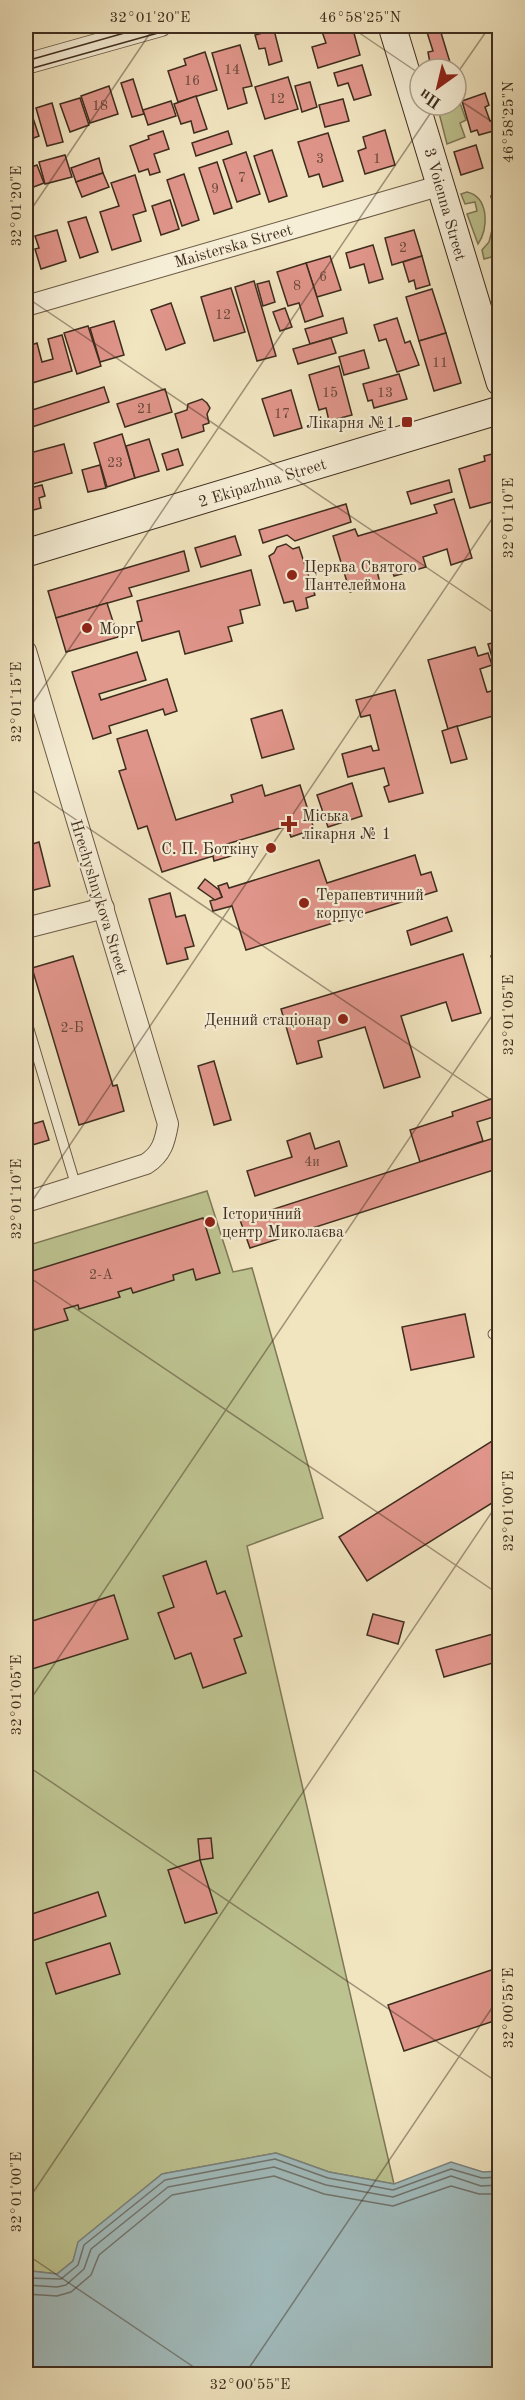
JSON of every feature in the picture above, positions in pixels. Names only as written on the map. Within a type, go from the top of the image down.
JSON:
[{"type":"street","points":[[26,64],[161,26]]},
{"type":"street","name":"3 Voienna Street","points":[[392,26],[500,382]]},
{"type":"street","name":"Maisterska Street","points":[[26,306],[442,185]]},
{"type":"street","name":"2 Ekipazhna Street","points":[[26,553],[500,410]]},
{"type":"street","name":"Hrechyshnykova Street","points":[[26,651],[168,1124],[165,1143],[155,1158],[147,1164],[76,1186]]},
{"type":"street","points":[[26,928],[104,908]]},
{"type":"street","points":[[26,1202],[76,1186]]},
{"type":"lane","points":[[26,1019],[76,1186]]},
{"type":"green space","points":[[440,117],[465,117],[466,120],[460,123],[465,137],[447,144]]},
{"type":"green space","points":[[467,192],[480,200],[485,214],[484,230],[478,244],[467,214],[477,211],[475,202],[465,204],[461,194]]},
{"type":"green space","points":[[498,221],[499,255],[484,259],[482,250],[489,242],[494,222]]},
{"type":"green space","points":[[207,1191],[233,1272],[252,1268],[323,1518],[247,1546],[394,2184],[329,2172],[276,2153],[162,2174],[79,2242],[73,2261],[57,2274],[26,2272],[26,1246]]},
{"type":"water","points":[[276,2153],[329,2172],[394,2184],[451,2162],[483,2172],[499,2171],[499,2374],[26,2374],[26,2272],[57,2274],[73,2261],[78,2242],[162,2174]]},
{"type":"building","points":[[320,26],[352,26],[360,55],[318,68],[312,47],[326,43]]},
{"type":"building","points":[[425,26],[439,26],[448,57],[429,57],[428,52],[433,51]]},
{"type":"building","points":[[274,30],[282,61],[269,65],[265,48],[259,49],[255,35]]},
{"type":"building","points":[[240,45],[252,86],[243,88],[247,103],[228,109],[212,53]]},
{"type":"building","points":[[205,52],[217,90],[178,102],[168,71],[186,65],[184,59]]},
{"type":"building","points":[[362,65],[371,95],[354,100],[348,83],[338,86],[334,73]]},
{"type":"building","points":[[288,77],[298,109],[265,119],[255,87]]},
{"type":"building","points":[[133,79],[144,114],[132,117],[121,83]]},
{"type":"building","points":[[310,82],[317,107],[302,112],[295,86]]},
{"type":"building","points":[[109,86],[118,114],[90,123],[81,96]]},
{"type":"building","points":[[500,89],[500,120],[498,120],[497,105],[494,105],[492,99],[495,97],[493,91]]},
{"type":"building","points":[[485,93],[489,105],[485,107],[490,121],[494,120],[497,130],[479,135],[477,130],[471,132],[467,117],[468,99]]},
{"type":"building","points":[[196,96],[207,129],[194,133],[191,121],[181,124],[174,104]]},
{"type":"building","points":[[80,98],[89,125],[70,132],[60,104]]},
{"type":"building","points":[[343,99],[349,121],[325,127],[319,105]]},
{"type":"building","points":[[171,101],[176,116],[148,125],[143,110]]},
{"type":"building","points":[[52,103],[63,142],[47,146],[36,108]]},
{"type":"building","points":[[30,109],[39,136],[26,141],[26,110]]},
{"type":"building","points":[[385,130],[395,165],[365,174],[358,151],[366,148],[363,137]]},
{"type":"building","points":[[163,131],[169,149],[154,154],[160,172],[150,175],[148,169],[139,172],[130,146]]},
{"type":"building","points":[[228,131],[232,144],[196,156],[192,143]]},
{"type":"building","points":[[328,133],[343,181],[323,187],[319,174],[309,177],[298,142]]},
{"type":"building","points":[[476,145],[483,168],[461,175],[454,152]]},
{"type":"building","points":[[272,150],[287,196],[269,202],[254,156]]},
{"type":"building","points":[[246,152],[260,194],[237,202],[223,160]]},
{"type":"building","points":[[65,155],[72,177],[45,184],[39,162]]},
{"type":"building","points":[[99,158],[103,173],[76,182],[71,168]]},
{"type":"building","points":[[217,162],[232,208],[214,214],[199,168]]},
{"type":"building","points":[[37,165],[44,183],[26,190],[26,169]]},
{"type":"building","points":[[103,173],[109,187],[82,197],[76,182]]},
{"type":"building","points":[[184,174],[199,220],[182,226],[167,180]]},
{"type":"building","points":[[135,175],[146,211],[133,215],[141,241],[112,250],[100,212],[119,206],[111,183]]},
{"type":"building","points":[[500,194],[500,206],[494,208],[491,196]]},
{"type":"building","points":[[170,200],[179,229],[161,235],[152,206]]},
{"type":"building","points":[[86,217],[98,252],[80,258],[68,222]]},
{"type":"building","points":[[57,230],[66,261],[41,269],[35,249],[39,248],[35,236]]},
{"type":"building","points":[[414,230],[422,256],[392,265],[385,238]]},
{"type":"building","points":[[373,245],[383,279],[369,283],[364,264],[350,268],[346,253]]},
{"type":"building","points":[[330,256],[341,290],[317,297],[306,263]]},
{"type":"building","points":[[422,256],[430,285],[416,289],[414,280],[409,282],[403,262]]},
{"type":"building","points":[[306,263],[323,316],[305,322],[299,303],[288,306],[277,272]]},
{"type":"building","points":[[254,281],[276,356],[257,361],[235,287]]},
{"type":"building","points":[[269,281],[275,302],[263,306],[257,284]]},
{"type":"building","points":[[231,288],[245,332],[214,341],[201,297]]},
{"type":"building","points":[[432,289],[446,333],[419,341],[406,297]]},
{"type":"building","points":[[171,303],[185,343],[166,350],[151,310]]},
{"type":"building","points":[[285,308],[292,327],[280,331],[273,312]]},
{"type":"building","points":[[343,318],[347,333],[310,344],[305,329]]},
{"type":"building","points":[[397,318],[405,343],[410,341],[419,365],[397,372],[386,339],[379,341],[374,325]]},
{"type":"building","points":[[114,321],[124,355],[100,362],[90,328]]},
{"type":"building","points":[[88,326],[101,366],[77,374],[64,333]]},
{"type":"building","points":[[446,333],[461,383],[434,391],[419,341]]},
{"type":"building","points":[[62,335],[72,371],[29,384],[26,371],[26,347],[37,343],[42,362],[53,359],[48,339]]},
{"type":"building","points":[[331,338],[336,353],[298,364],[293,349]]},
{"type":"building","points":[[364,350],[369,368],[344,375],[339,357]]},
{"type":"building","points":[[339,366],[352,415],[329,421],[326,408],[319,410],[309,375]]},
{"type":"building","points":[[399,374],[407,399],[374,408],[372,400],[368,401],[363,384]]},
{"type":"building","points":[[104,387],[109,402],[26,429],[26,412]]},
{"type":"building","points":[[165,389],[172,412],[125,427],[117,404]]},
{"type":"building","points":[[291,390],[302,428],[274,436],[262,399]]},
{"type":"building","points":[[202,399],[210,408],[207,414],[209,423],[203,425],[204,431],[182,438],[175,414],[187,410],[188,404]]},
{"type":"building","points":[[122,434],[135,478],[107,487],[94,443]]},
{"type":"building","points":[[149,439],[159,471],[135,478],[126,446]]},
{"type":"building","points":[[64,444],[72,473],[26,486],[26,454]]},
{"type":"building","points":[[178,449],[183,465],[167,470],[162,454]]},
{"type":"building","points":[[500,452],[500,496],[495,497],[496,501],[470,508],[459,469],[485,461],[484,456]]},
{"type":"building","points":[[100,465],[106,488],[88,492],[82,470]]},
{"type":"building","points":[[449,480],[452,492],[411,504],[407,492]]},
{"type":"building","points":[[42,485],[45,496],[39,498],[41,508],[26,512],[26,489]]},
{"type":"building","points":[[454,499],[472,558],[451,565],[447,549],[423,557],[426,567],[394,576],[391,567],[377,571],[380,583],[350,592],[333,536],[355,529],[358,536],[437,513],[434,505]]},
{"type":"building","points":[[346,504],[351,522],[295,541],[287,535],[263,543],[259,530]]},
{"type":"building","points":[[235,536],[241,555],[201,567],[195,548]]},
{"type":"building","name":"Церква Святого Пантелеймона","points":[[286,544],[293,549],[299,547],[315,595],[306,598],[308,608],[296,611],[293,601],[284,603],[269,556],[277,547]]},
{"type":"building","points":[[184,551],[189,571],[129,588],[132,596],[56,618],[48,591]]},
{"type":"building","points":[[251,570],[260,605],[240,610],[243,623],[228,627],[232,641],[185,654],[179,631],[142,641],[137,622],[142,621],[137,601]]},
{"type":"building","name":"Морг","points":[[107,603],[118,637],[66,652],[56,618]]},
{"type":"building","points":[[500,641],[500,683],[488,644]]},
{"type":"building","points":[[475,647],[478,656],[488,653],[492,665],[480,669],[487,692],[500,689],[500,714],[448,729],[428,660]]},
{"type":"building","points":[[137,652],[146,680],[99,694],[101,700],[167,679],[177,711],[165,715],[163,709],[109,726],[111,733],[93,739],[72,672]]},
{"type":"building","points":[[395,690],[423,793],[389,802],[384,787],[389,785],[384,768],[348,777],[342,754],[371,746],[373,751],[379,750],[370,715],[361,717],[356,700]]},
{"type":"building","points":[[282,710],[294,749],[262,758],[251,719]]},
{"type":"building","points":[[457,726],[467,759],[451,763],[442,731]]},
{"type":"building","points":[[147,730],[176,820],[233,802],[231,795],[262,785],[265,796],[300,785],[314,829],[291,837],[287,826],[227,844],[231,856],[214,861],[213,856],[162,872],[147,826],[138,829],[119,771],[126,769],[117,739]]},
{"type":"building","points":[[352,783],[362,816],[328,827],[317,795]]},
{"type":"building","points":[[39,842],[50,886],[26,892],[26,846]]},
{"type":"building","name":"Терапевтичний корпус","points":[[415,855],[421,875],[431,872],[437,891],[246,950],[232,906],[213,911],[210,901],[222,897],[218,886],[227,883],[229,888],[319,860],[327,883]]},
{"type":"building","points":[[205,879],[219,890],[222,897],[215,900],[198,888]]},
{"type":"building","points":[[170,893],[176,917],[185,915],[194,946],[185,948],[188,959],[167,964],[149,899]]},
{"type":"building","points":[[447,917],[452,931],[411,945],[407,931]]},
{"type":"building","name":"Денний стаціонар","points":[[463,954],[481,1013],[452,1021],[446,1002],[401,1016],[420,1077],[384,1088],[365,1027],[318,1041],[322,1057],[297,1064],[281,1009]]},
{"type":"building","points":[[500,954],[500,982],[491,956]]},
{"type":"building","points":[[73,956],[113,1086],[117,1085],[124,1111],[79,1125],[32,968]]},
{"type":"building","points":[[214,1061],[231,1120],[214,1125],[198,1066]]},
{"type":"building","points":[[497,1097],[500,1115],[477,1122],[483,1141],[420,1162],[410,1130],[453,1116],[452,1112]]},
{"type":"building","points":[[43,1121],[49,1140],[26,1147],[26,1126]]},
{"type":"building","points":[[310,1133],[315,1149],[339,1141],[347,1166],[255,1196],[247,1171],[292,1157],[287,1141]]},
{"type":"building","points":[[500,1136],[500,1168],[250,1248],[240,1220]]},
{"type":"building","points":[[203,1218],[220,1273],[196,1280],[193,1269],[173,1275],[174,1280],[133,1293],[131,1288],[118,1292],[120,1297],[79,1309],[78,1305],[64,1309],[68,1320],[34,1330],[26,1302],[26,1273]]},
{"type":"building","points":[[465,1314],[474,1357],[411,1370],[402,1327]]},
{"type":"building","points":[[500,1436],[500,1498],[367,1581],[339,1537]]},
{"type":"building","points":[[206,1561],[217,1594],[225,1591],[242,1636],[234,1639],[246,1673],[203,1688],[191,1653],[175,1659],[158,1613],[174,1607],[163,1576]]},
{"type":"building","points":[[114,1595],[128,1639],[26,1671],[26,1623]]},
{"type":"building","points":[[373,1614],[404,1622],[398,1644],[367,1635]]},
{"type":"building","points":[[500,1632],[500,1661],[444,1677],[436,1650]]},
{"type":"building","points":[[211,1838],[213,1858],[200,1860],[198,1839]]},
{"type":"building","points":[[200,1860],[217,1913],[185,1923],[168,1870]]},
{"type":"building","points":[[98,1892],[106,1916],[26,1943],[26,1916]]},
{"type":"building","points":[[110,1943],[120,1974],[56,1994],[46,1963]]},
{"type":"building","points":[[500,1967],[500,2019],[404,2051],[388,2005]]},
{"type":"tram line","points":[[26,61],[149,26]]},
{"type":"tram line","points":[[26,70],[183,26]]},
{"type":"place","name":"Лікарня №1","points":[[407,422]]},
{"type":"place","name":"Церква Святого Пантелеймона","points":[[292,575]]},
{"type":"place","name":"Морг","points":[[87,628]]},
{"type":"place","name":"Міська лікарня № 1","points":[[289,824]]},
{"type":"place","name":"С. П. Боткіну","points":[[271,848]]},
{"type":"place","name":"Терапевтичний корпус","points":[[304,903]]},
{"type":"place","name":"Денний стаціонар","points":[[343,1019]]},
{"type":"place","name":"Історичний центр Миколаєва","points":[[210,1222]]}]
